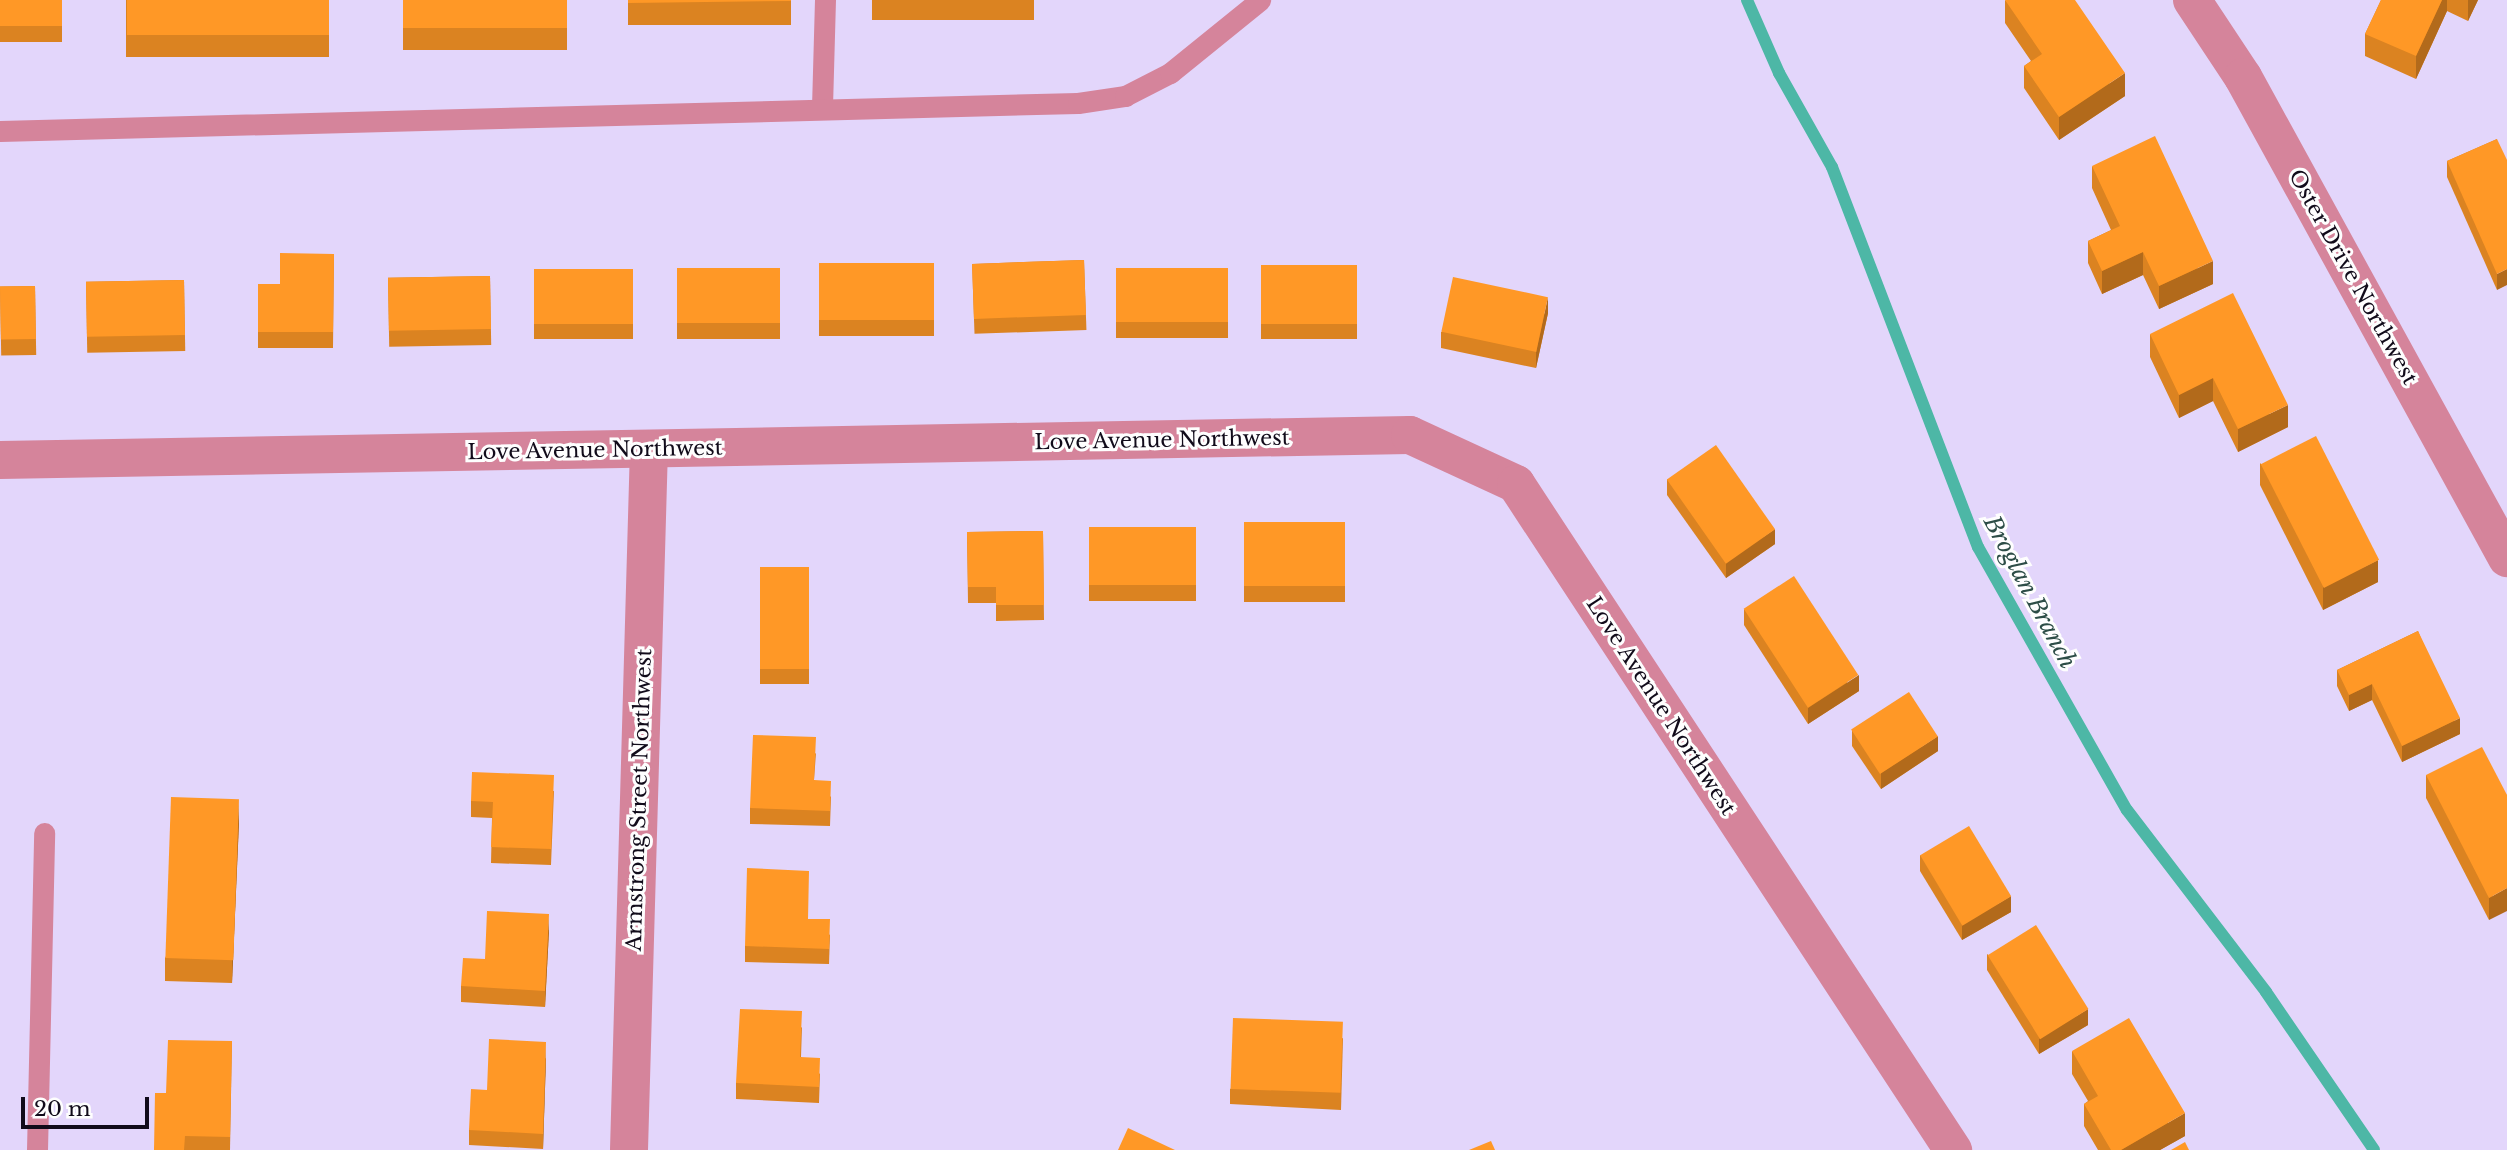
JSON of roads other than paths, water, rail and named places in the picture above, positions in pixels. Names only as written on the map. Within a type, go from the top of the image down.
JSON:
[{"type":"street","name":"Oster Drive Northwest","points":[[2192,0],[2243,77],[2507,558]]},
{"type":"street","name":"Love Avenue Northwest","points":[[0,460],[1410,435],[1517,484],[1954,1150]]},
{"type":"street","name":"Armstrong Street Northwest","points":[[629,1150],[649,449]]},
{"type":"lane","points":[[822,107],[825,0]]},
{"type":"lane","points":[[0,131],[822,107],[1078,103],[1125,96],[1170,74],[1260,0]]},
{"type":"lane","points":[[37,1150],[44,833]]},
{"type":"waterway","name":"Broglan Branch","points":[[1747,0],[1779,73],[1832,167],[1978,547],[2127,810],[2266,992],[2374,1150]]}]
